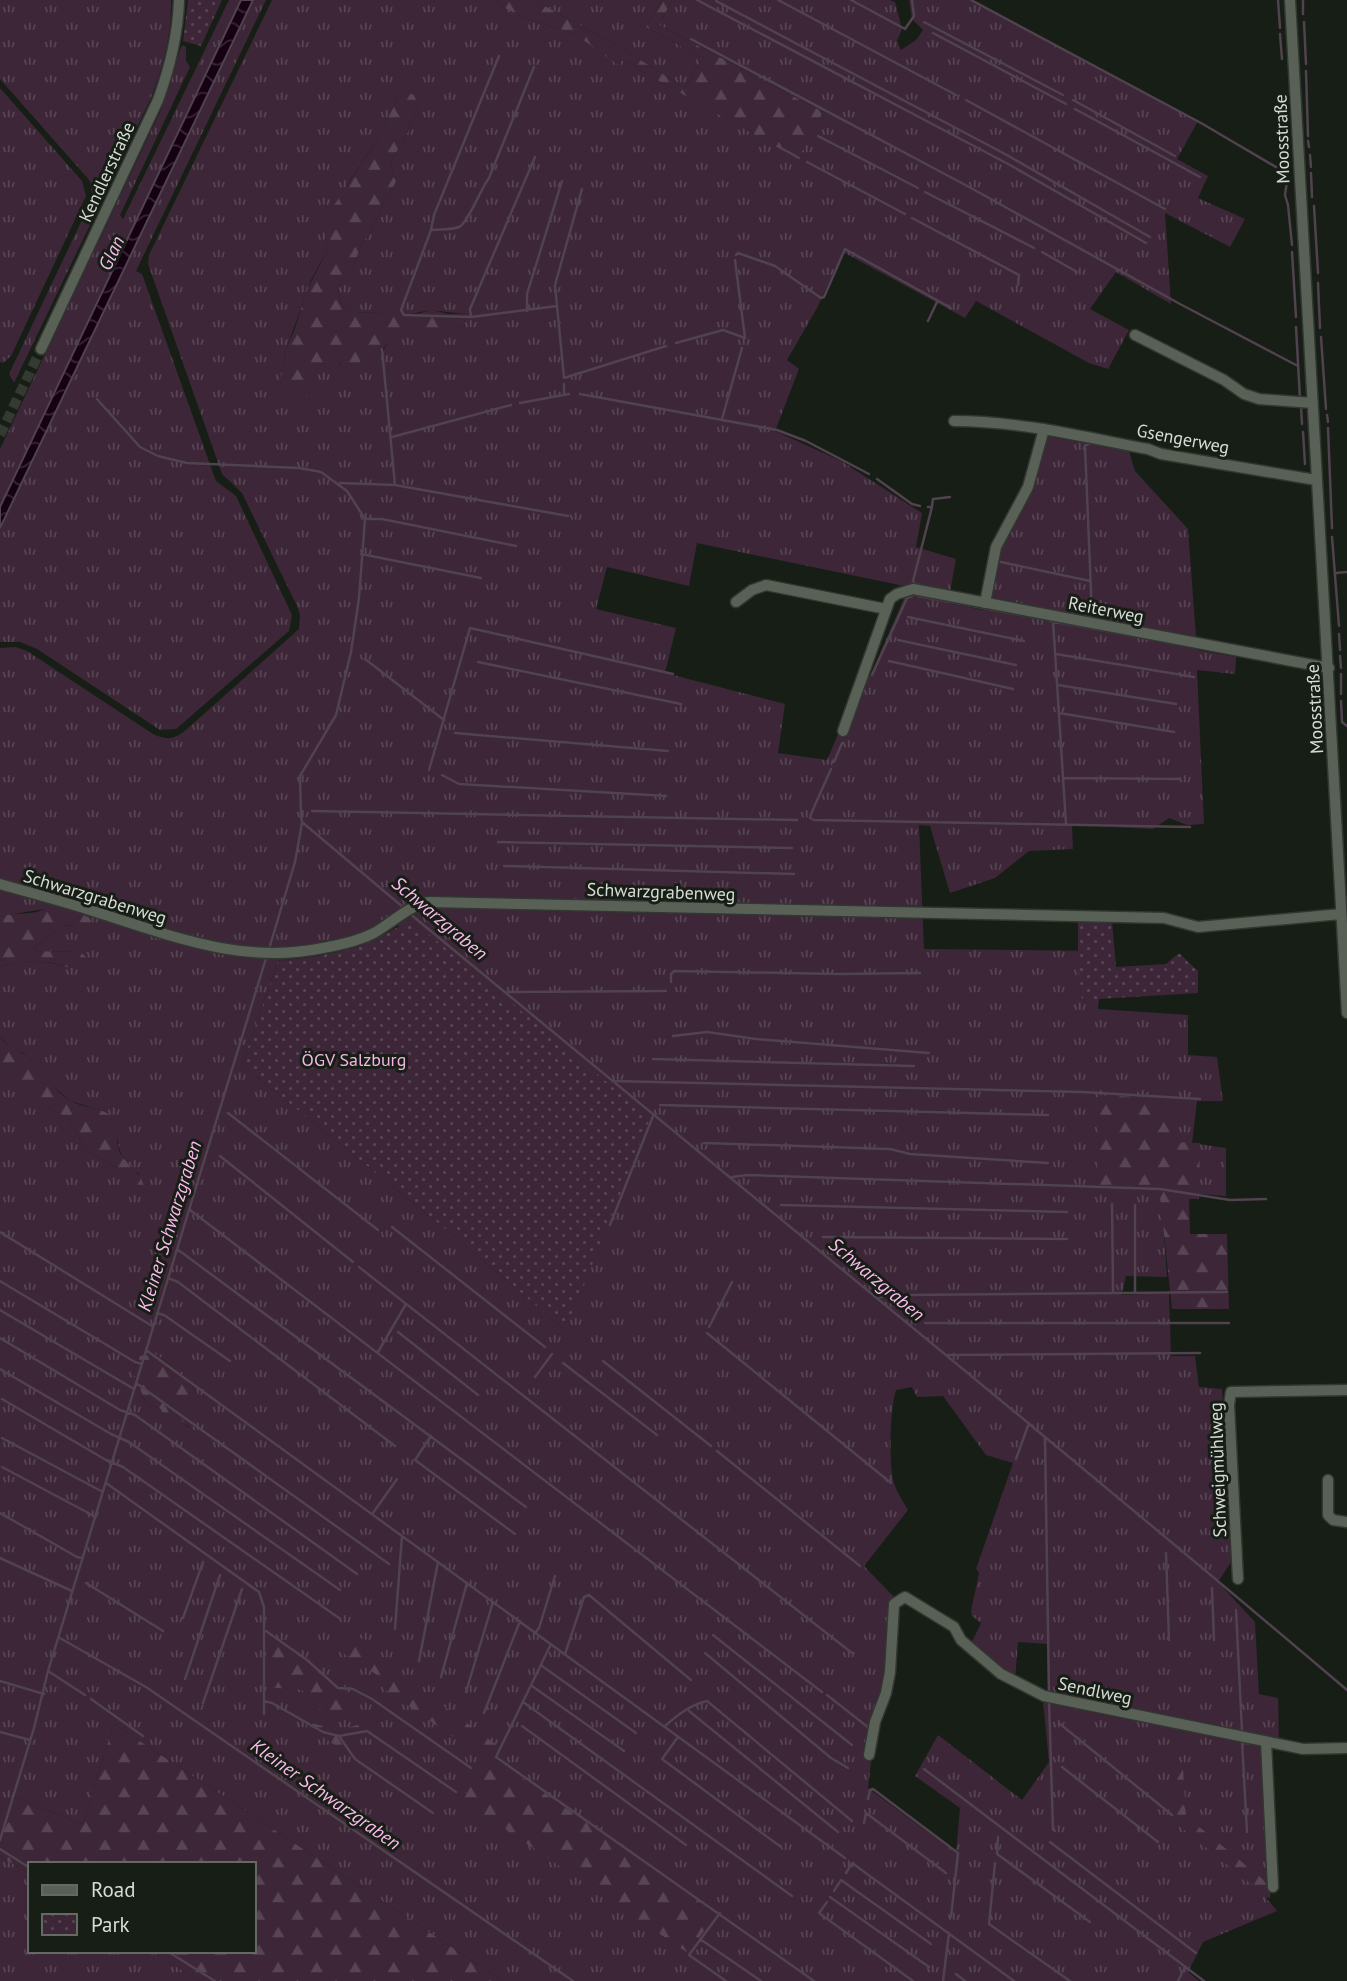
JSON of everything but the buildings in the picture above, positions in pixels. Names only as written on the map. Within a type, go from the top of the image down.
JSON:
[{"type":"street","name":"Kendlerstraße","points":[[41,349],[158,100],[171,61],[179,0]]},
{"type":"street","name":"Moosstraße","points":[[1290,0],[1347,1013]]},
{"type":"street","points":[[1135,335],[1224,380],[1244,394],[1259,399],[1312,403]]},
{"type":"street","name":"Gsengerweg","points":[[954,421],[982,421],[1044,429],[1148,449],[1161,454],[1316,480]]},
{"type":"street","points":[[985,603],[996,547],[1028,487],[1044,429]]},
{"type":"street","points":[[737,602],[752,590],[766,584],[886,609],[843,731]]},
{"type":"street","name":"Reiterweg","points":[[886,609],[890,599],[913,589],[1329,668]]},
{"type":"street","name":"Schwarzgrabenweg","points":[[0,884],[187,942],[223,950],[261,954],[321,949],[362,939],[423,903],[441,901],[987,916],[1164,918],[1198,927],[1341,914]]},
{"type":"street","name":"Schweigmühlweg","points":[[1238,1579],[1229,1405],[1231,1392],[1347,1390]]},
{"type":"street","points":[[1328,1480],[1328,1514],[1333,1520],[1347,1522]]},
{"type":"street","name":"Sendlweg","points":[[869,1755],[875,1722],[886,1693],[890,1672],[894,1604],[905,1597],[954,1627],[961,1640],[1001,1674],[1044,1696],[1303,1749],[1347,1748]]},
{"type":"street","points":[[1266,1742],[1273,1887]]},
{"type":"green space","points":[[0,0],[171,0],[166,50],[151,98],[14,383],[9,374],[92,194],[90,181],[0,79]]},
{"type":"green space","points":[[188,0],[222,0],[201,46],[183,41]]},
{"type":"green space","points":[[229,0],[241,0],[0,507],[0,449],[160,112],[181,47],[186,47],[186,61],[190,67],[120,215],[123,219]]},
{"type":"green space","points":[[253,0],[266,0],[136,271],[142,274],[216,481],[236,496],[292,615],[289,631],[176,729],[160,730],[37,649],[20,642],[0,642],[0,528]]},
{"type":"green space","points":[[272,0],[495,0],[522,17],[575,34],[619,64],[622,60],[797,158],[823,112],[659,25],[672,0],[890,0],[895,2],[902,29],[897,41],[901,50],[916,40],[923,30],[912,19],[909,0],[973,0],[1198,121],[1177,159],[1208,176],[1198,198],[1245,219],[1230,247],[1165,213],[1171,304],[1116,272],[1090,309],[1129,330],[1108,369],[1089,363],[976,301],[965,318],[843,252],[817,308],[787,360],[799,369],[775,431],[841,461],[922,513],[916,547],[956,559],[948,603],[983,610],[1002,545],[1045,436],[1129,451],[1135,471],[1188,529],[1197,650],[1236,657],[1235,674],[1197,670],[1204,824],[1187,825],[1169,818],[1153,829],[1072,825],[1073,849],[1029,851],[995,878],[950,893],[930,826],[919,825],[924,949],[1103,951],[1098,1009],[1188,1015],[1188,1055],[1217,1057],[1223,1101],[1197,1101],[1192,1143],[1226,1148],[1226,1196],[1161,1191],[1167,1277],[1126,1276],[1122,1295],[1169,1293],[1171,1356],[1195,1356],[1199,1387],[1222,1389],[1231,1562],[1218,1582],[1255,1622],[1259,1694],[1278,1698],[1279,1742],[1263,1747],[1267,1899],[1277,1911],[1203,1942],[1188,1972],[1199,1981],[503,1981],[114,1724],[82,1824],[16,1797],[0,1811],[0,1065],[45,1105],[68,1119],[86,1150],[115,1167],[137,1187],[139,1174],[122,1154],[117,1129],[103,1111],[70,1101],[46,1080],[32,1061],[23,1053],[12,1049],[0,1036],[0,967],[32,961],[63,966],[80,952],[36,951],[34,948],[62,925],[73,926],[85,914],[59,908],[0,917],[0,648],[16,647],[27,651],[153,734],[171,738],[187,729],[299,629],[300,615],[297,606],[242,493],[222,474],[148,264],[149,255]],"holes":[[[400,93],[418,103],[407,134],[390,163],[396,182],[384,201],[371,232],[362,243],[353,267],[342,279],[338,291],[342,305],[353,312],[380,313],[405,308],[405,314],[425,311],[468,313],[464,326],[403,335],[387,344],[383,353],[341,366],[335,356],[280,384],[287,347],[311,280],[327,251],[325,236],[347,185],[379,137]],[[697,543],[909,587],[870,676],[858,674],[827,760],[778,753],[785,704],[665,673],[676,628],[596,609],[607,567],[689,586]],[[398,925],[566,1331],[459,1240],[242,1065],[278,961],[340,950],[384,934]],[[153,1353],[184,1378],[199,1396],[189,1428],[178,1418],[163,1415],[161,1409],[146,1403],[133,1372],[140,1356]],[[912,1387],[917,1397],[943,1396],[986,1455],[1013,1463],[976,1569],[979,1573],[971,1611],[972,1616],[981,1623],[970,1646],[1015,1681],[1018,1642],[1047,1644],[1048,1693],[1043,1701],[1049,1762],[1022,1800],[938,1735],[915,1776],[960,1808],[956,1853],[868,1788],[874,1738],[895,1635],[894,1597],[864,1566],[908,1510],[893,1480],[892,1409],[896,1390]]]},
{"type":"green space","points":[[495,0],[534,0],[623,49],[685,88],[702,58],[646,27],[662,0],[672,0],[659,25],[823,112],[798,159],[622,60],[618,65],[575,34],[522,17]]},
{"type":"green space","points":[[534,0],[662,0],[646,27],[702,58],[685,88],[623,49]]},
{"type":"green space","points":[[0,88],[82,181],[86,196],[11,356],[3,363],[0,362]]},
{"type":"green space","points":[[408,92],[418,103],[407,134],[390,163],[396,182],[384,201],[371,232],[362,243],[353,267],[342,279],[338,291],[342,305],[353,312],[380,313],[405,307],[405,314],[412,315],[432,310],[449,314],[469,313],[464,326],[399,338],[386,344],[378,357],[363,357],[358,365],[346,372],[335,357],[312,369],[312,395],[296,400],[280,384],[287,347],[307,290],[327,251],[325,236],[329,213],[379,137],[400,93]]},
{"type":"green space","points":[[48,906],[72,910],[93,921],[80,926],[62,925],[34,948],[36,951],[80,952],[90,964],[73,968],[28,962],[0,967],[0,917],[38,912]]},
{"type":"green space","points":[[1078,921],[1112,921],[1116,967],[1166,964],[1179,953],[1198,971],[1198,993],[1082,1000]]},
{"type":"green space","name":"ÖGV Salzburg","points":[[414,922],[650,1118],[566,1331],[459,1240],[242,1065],[278,961],[354,947]]},
{"type":"green space","points":[[0,1036],[8,1045],[31,1060],[64,1096],[76,1104],[101,1110],[111,1116],[116,1124],[119,1151],[141,1178],[147,1198],[115,1167],[86,1150],[68,1119],[45,1105],[0,1065]]},
{"type":"green space","points":[[1098,1095],[1174,1099],[1174,1142],[1200,1143],[1199,1199],[1189,1199],[1190,1234],[1227,1234],[1229,1309],[1172,1309],[1159,1187],[1097,1185]]},
{"type":"green space","points":[[153,1353],[179,1372],[199,1396],[195,1426],[190,1428],[178,1418],[170,1420],[163,1415],[161,1409],[146,1403],[133,1372],[140,1356]]},
{"type":"green space","points":[[266,1632],[306,1661],[334,1687],[344,1686],[351,1707],[340,1713],[319,1709],[302,1690],[266,1687]]},
{"type":"green space","points":[[364,1638],[390,1667],[498,1746],[494,1758],[717,1913],[688,1953],[480,1812],[459,1816],[455,1808],[481,1770],[478,1754],[385,1690],[377,1675],[340,1651],[342,1645]]},
{"type":"green space","points":[[311,1723],[335,1728],[358,1725],[363,1733],[353,1742],[352,1757],[306,1725]]},
{"type":"green space","points":[[114,1724],[503,1981],[199,1981],[155,1953],[256,1953],[256,1862],[28,1862],[28,1873],[0,1856],[0,1811],[16,1797],[82,1824]]},
{"type":"green space","points":[[1176,1765],[1183,1769],[1186,1816],[1271,1886],[1270,1899],[1173,1821],[1170,1770]]},
{"type":"green space","points":[[0,1856],[28,1873],[28,1953],[155,1953],[199,1981],[0,1981]]},
{"type":"water","points":[[241,0],[253,0],[0,528],[0,507]]},
{"type":"waterway","points":[[697,0],[1010,165],[1146,243]]},
{"type":"waterway","points":[[778,0],[956,95]]},
{"type":"waterway","points":[[851,0],[905,29],[914,16],[912,0]]},
{"type":"waterway","points":[[971,0],[1201,123],[1281,170],[1287,169]]},
{"type":"waterway","points":[[1278,0],[1280,28]]},
{"type":"waterway","points":[[1303,0],[1303,14]]},
{"type":"waterway","points":[[716,1],[1005,154],[1150,237]]},
{"type":"waterway","points":[[924,22],[1063,95]]},
{"type":"waterway","points":[[1304,22],[1306,64]]},
{"type":"waterway","points":[[933,33],[1066,104]]},
{"type":"waterway","points":[[1280,34],[1282,59]]},
{"type":"waterway","points":[[691,39],[1298,366]]},
{"type":"waterway","points":[[431,230],[434,215],[499,56]]},
{"type":"waterway","points":[[534,67],[489,178],[463,224],[449,229],[431,230],[401,310],[404,315],[471,317],[557,306]]},
{"type":"waterway","points":[[1306,71],[1308,136]]},
{"type":"waterway","points":[[966,100],[1165,209]]},
{"type":"waterway","points":[[1073,100],[1175,156]]},
{"type":"waterway","points":[[1075,109],[1200,177]]},
{"type":"waterway","points":[[1285,114],[1286,128]]},
{"type":"waterway","points":[[1286,135],[1287,172]]},
{"type":"waterway","points":[[818,136],[918,188]]},
{"type":"waterway","points":[[1308,141],[1309,147]]},
{"type":"waterway","points":[[783,149],[799,158]]},
{"type":"waterway","points":[[1310,155],[1311,167]]},
{"type":"waterway","points":[[471,317],[470,309],[535,157]]},
{"type":"waterway","points":[[807,162],[905,214]]},
{"type":"waterway","points":[[1311,173],[1312,197]]},
{"type":"waterway","points":[[527,311],[527,294],[562,181]]},
{"type":"waterway","points":[[1287,181],[1285,195],[1292,245]]},
{"type":"waterway","points":[[582,189],[555,285],[564,378],[666,346]]},
{"type":"waterway","points":[[925,192],[1034,248]]},
{"type":"waterway","points":[[1314,206],[1318,273]]},
{"type":"waterway","points":[[912,218],[1019,275],[1018,285]]},
{"type":"waterway","points":[[736,255],[738,253],[775,266],[821,298],[824,297],[845,249],[951,308]]},
{"type":"waterway","points":[[1042,252],[1077,272]]},
{"type":"waterway","points":[[1292,252],[1296,317]]},
{"type":"waterway","points":[[676,343],[723,330],[745,338],[735,260]]},
{"type":"waterway","points":[[1318,283],[1320,328]]},
{"type":"waterway","points":[[928,321],[937,302]]},
{"type":"waterway","points":[[1296,327],[1300,399]]},
{"type":"waterway","points":[[1321,337],[1326,409]]},
{"type":"waterway","points":[[722,419],[742,348]]},
{"type":"waterway","points":[[382,349],[395,485]]},
{"type":"waterway","points":[[564,384],[564,394]]},
{"type":"waterway","points":[[520,403],[569,394]]},
{"type":"waterway","points":[[580,394],[777,430],[806,441],[869,474]]},
{"type":"waterway","name":"Schwarzgraben","points":[[97,399],[140,447],[158,456],[187,463],[299,468],[321,472],[347,491],[365,519],[359,598],[351,652],[336,715],[300,776],[301,816],[302,822],[404,908]]},
{"type":"waterway","points":[[392,437],[511,405]]},
{"type":"waterway","points":[[1301,406],[1302,424]]},
{"type":"waterway","points":[[1327,415],[1328,422]]},
{"type":"waterway","points":[[1328,428],[1332,528]]},
{"type":"waterway","points":[[1303,432],[1305,464]]},
{"type":"waterway","points":[[1082,616],[1092,616],[1085,446],[1090,443],[1110,446]]},
{"type":"waterway","points":[[877,479],[912,504],[920,506]]},
{"type":"waterway","points":[[340,483],[395,485],[568,516]]},
{"type":"waterway","points":[[932,506],[933,499],[950,497]]},
{"type":"waterway","points":[[928,507],[932,507],[913,581],[915,584],[945,590]]},
{"type":"waterway","points":[[365,519],[382,519],[516,546]]},
{"type":"waterway","points":[[1332,537],[1339,626]]},
{"type":"waterway","points":[[361,554],[481,578]]},
{"type":"waterway","points":[[1001,562],[1090,581]]},
{"type":"waterway","points":[[1336,573],[1347,572]]},
{"type":"waterway","points":[[872,675],[907,598],[912,596]]},
{"type":"waterway","points":[[918,596],[1043,619]]},
{"type":"waterway","points":[[908,617],[1024,641]]},
{"type":"waterway","points":[[1050,621],[1200,648]]},
{"type":"waterway","points":[[1053,621],[1066,824]]},
{"type":"waterway","points":[[429,770],[470,628],[673,674]]},
{"type":"waterway","points":[[1339,634],[1340,650]]},
{"type":"waterway","points":[[898,640],[1016,665]]},
{"type":"waterway","points":[[1056,654],[1194,677]]},
{"type":"waterway","points":[[1340,656],[1341,668]]},
{"type":"waterway","points":[[365,659],[444,720]]},
{"type":"waterway","points":[[889,661],[1013,689]]},
{"type":"waterway","points":[[478,662],[681,704]]},
{"type":"waterway","points":[[1341,674],[1341,694]]},
{"type":"waterway","points":[[1058,685],[1176,704]]},
{"type":"waterway","points":[[1341,701],[1342,722],[1347,726]]},
{"type":"waterway","points":[[1059,713],[1174,732]]},
{"type":"waterway","points":[[455,733],[668,751]]},
{"type":"waterway","points":[[834,762],[842,743]]},
{"type":"waterway","points":[[831,769],[811,814],[810,818],[814,820],[1190,827]]},
{"type":"waterway","points":[[442,775],[459,784],[666,796]]},
{"type":"waterway","points":[[1063,778],[1179,779]]},
{"type":"waterway","points":[[312,811],[797,820]]},
{"type":"waterway","name":"Kleiner Schwarzgraben","points":[[269,949],[295,862],[302,823]]},
{"type":"waterway","points":[[498,842],[792,848]]},
{"type":"waterway","points":[[504,866],[794,874]]},
{"type":"waterway","name":"Schwarzgraben","points":[[409,913],[997,1397],[1347,1690]]},
{"type":"waterway","name":"Kleiner Schwarzgraben","points":[[0,1840],[34,1728],[48,1671],[267,955]]},
{"type":"waterway","points":[[671,982],[671,974],[674,971],[920,973]]},
{"type":"waterway","points":[[505,992],[666,991]]},
{"type":"waterway","points":[[673,1036],[707,1032],[756,1039],[929,1053]]},
{"type":"waterway","points":[[653,1059],[914,1066]]},
{"type":"waterway","points":[[612,1081],[1083,1092],[1200,1099]]},
{"type":"waterway","points":[[660,1105],[1048,1115]]},
{"type":"waterway","points":[[228,1113],[378,1230]]},
{"type":"waterway","points":[[610,1225],[653,1116]]},
{"type":"waterway","points":[[704,1143],[890,1149],[910,1154],[1048,1163]]},
{"type":"waterway","points":[[220,1156],[353,1262]]},
{"type":"waterway","points":[[732,1177],[748,1175],[1160,1189],[1230,1200],[1266,1199]]},
{"type":"waterway","points":[[1112,1204],[1113,1291]]},
{"type":"waterway","points":[[781,1205],[1067,1212]]},
{"type":"waterway","points":[[1135,1205],[1135,1292]]},
{"type":"waterway","points":[[190,1210],[822,1692]]},
{"type":"waterway","points":[[392,1227],[545,1347]]},
{"type":"waterway","points":[[0,1232],[152,1326]]},
{"type":"waterway","points":[[823,1237],[1067,1239]]},
{"type":"waterway","points":[[177,1249],[526,1507]]},
{"type":"waterway","points":[[359,1267],[852,1653]]},
{"type":"waterway","points":[[168,1278],[178,1282],[395,1446]]},
{"type":"waterway","points":[[0,1281],[142,1364]]},
{"type":"waterway","points":[[709,1327],[732,1282]]},
{"type":"waterway","points":[[906,1295],[1227,1292]]},
{"type":"waterway","points":[[879,1297],[896,1295]]},
{"type":"waterway","points":[[378,1352],[406,1304]]},
{"type":"waterway","points":[[0,1310],[134,1389]]},
{"type":"waterway","points":[[157,1313],[164,1315],[230,1361]]},
{"type":"waterway","points":[[925,1323],[1229,1323]]},
{"type":"waterway","points":[[398,1332],[478,1395]]},
{"type":"waterway","points":[[707,1333],[891,1483]]},
{"type":"waterway","points":[[0,1338],[120,1410],[135,1415],[357,1574]]},
{"type":"waterway","points":[[146,1350],[845,1858]]},
{"type":"waterway","points":[[948,1355],[1200,1353]]},
{"type":"waterway","points":[[535,1377],[552,1354]]},
{"type":"waterway","points":[[603,1361],[711,1446]]},
{"type":"waterway","points":[[563,1363],[657,1435]]},
{"type":"waterway","points":[[0,1369],[129,1442],[340,1590]]},
{"type":"waterway","points":[[136,1383],[389,1564]]},
{"type":"waterway","points":[[2,1399],[106,1460],[123,1467],[339,1618]]},
{"type":"waterway","points":[[1016,1459],[1029,1423]]},
{"type":"waterway","points":[[431,1436],[415,1460],[515,1534]]},
{"type":"waterway","points":[[2,1438],[101,1491]]},
{"type":"waterway","name":"Schwarzgraben","points":[[1045,1438],[1049,1693]]},
{"type":"waterway","points":[[717,1451],[860,1566]]},
{"type":"waterway","points":[[2,1467],[94,1516]]},
{"type":"waterway","points":[[373,1513],[397,1479]]},
{"type":"waterway","points":[[106,1483],[259,1592],[264,1607],[264,1714]]},
{"type":"waterway","points":[[0,1513],[82,1558]]},
{"type":"waterway","points":[[395,1629],[402,1536]]},
{"type":"waterway","points":[[1166,1553],[1169,1640]]},
{"type":"waterway","points":[[0,1558],[72,1591]]},
{"type":"waterway","points":[[183,1618],[203,1562]]},
{"type":"waterway","points":[[419,1661],[438,1562]]},
{"type":"waterway","points":[[185,1679],[220,1575]]},
{"type":"waterway","points":[[536,1632],[555,1576]]},
{"type":"waterway","points":[[86,1583],[163,1631]]},
{"type":"waterway","points":[[441,1677],[467,1583]]},
{"type":"waterway","points":[[1212,1588],[1214,1640]]},
{"type":"waterway","points":[[203,1703],[242,1589]]},
{"type":"waterway","points":[[565,1654],[584,1597],[589,1595],[691,1680]]},
{"type":"waterway","points":[[466,1692],[493,1602]]},
{"type":"waterway","points":[[1236,1610],[1242,1731]]},
{"type":"waterway","points":[[484,1713],[520,1621]]},
{"type":"waterway","points":[[266,1631],[307,1660],[338,1688],[353,1689],[372,1699],[471,1768]]},
{"type":"waterway","points":[[713,1635],[852,1745]]},
{"type":"waterway","name":"Kleiner Schwarzgraben","points":[[58,1637],[146,1687],[573,1981]]},
{"type":"waterway","points":[[551,1644],[496,1757],[814,1981]]},
{"type":"waterway","points":[[705,1653],[831,1758],[848,1768]]},
{"type":"waterway","points":[[542,1666],[636,1733]]},
{"type":"waterway","points":[[48,1671],[85,1695]]},
{"type":"waterway","points":[[0,1681],[44,1694]]},
{"type":"waterway","points":[[532,1686],[624,1751]]},
{"type":"waterway","points":[[827,1695],[869,1728]]},
{"type":"waterway","points":[[91,1699],[143,1736]]},
{"type":"waterway","name":"Schwarzgraben","points":[[1049,1700],[1053,1830]]},
{"type":"waterway","points":[[264,1701],[323,1732],[339,1736],[367,1731],[456,1792]]},
{"type":"waterway","points":[[665,1726],[684,1711],[707,1701],[852,1821]]},
{"type":"waterway","points":[[523,1702],[792,1896]]},
{"type":"waterway","points":[[689,1711],[838,1832]]},
{"type":"waterway","points":[[1060,1724],[1172,1815]]},
{"type":"waterway","points":[[522,1726],[686,1845]]},
{"type":"waterway","points":[[0,1732],[30,1740]]},
{"type":"waterway","points":[[339,1736],[355,1759],[433,1813]]},
{"type":"waterway","points":[[678,1737],[662,1759],[781,1847]]},
{"type":"waterway","points":[[1242,1741],[1247,1832]]},
{"type":"waterway","points":[[1062,1767],[1158,1842]]},
{"type":"waterway","points":[[924,1769],[1204,1981]]},
{"type":"waterway","points":[[868,1799],[870,1790],[873,1789],[958,1853],[951,1917]]},
{"type":"waterway","points":[[864,1823],[866,1813],[946,1873]]},
{"type":"waterway","points":[[998,1837],[997,1854],[1090,1922]]},
{"type":"waterway","points":[[1050,1842],[1196,1953]]},
{"type":"waterway","name":"Kleiner Schwarzgraben","points":[[0,1849],[28,1867]]},
{"type":"waterway","points":[[846,1873],[852,1863],[1014,1981]]},
{"type":"waterway","points":[[995,1863],[989,1924],[1070,1981]]},
{"type":"waterway","points":[[834,1891],[841,1880],[931,1944]]},
{"type":"waterway","points":[[830,1897],[929,1967]]},
{"type":"waterway","points":[[827,1902],[819,1913],[913,1981]]},
{"type":"waterway","points":[[720,1913],[689,1955],[726,1981]]},
{"type":"waterway","points":[[943,1981],[949,1933]]},
{"type":"waterway","points":[[700,1939],[761,1981]]},
{"type":"waterway","name":"Kleiner Schwarzgraben","points":[[170,1953],[215,1981]]},
{"type":"waterway","points":[[1178,1981],[1185,1967]]},
{"type":"waterway","points":[[956,1974],[965,1981]]},
{"type":"tunnel","points":[[0,435],[41,349]]},
{"type":"water label","name":"Glan","points":[[111,253]]}]
